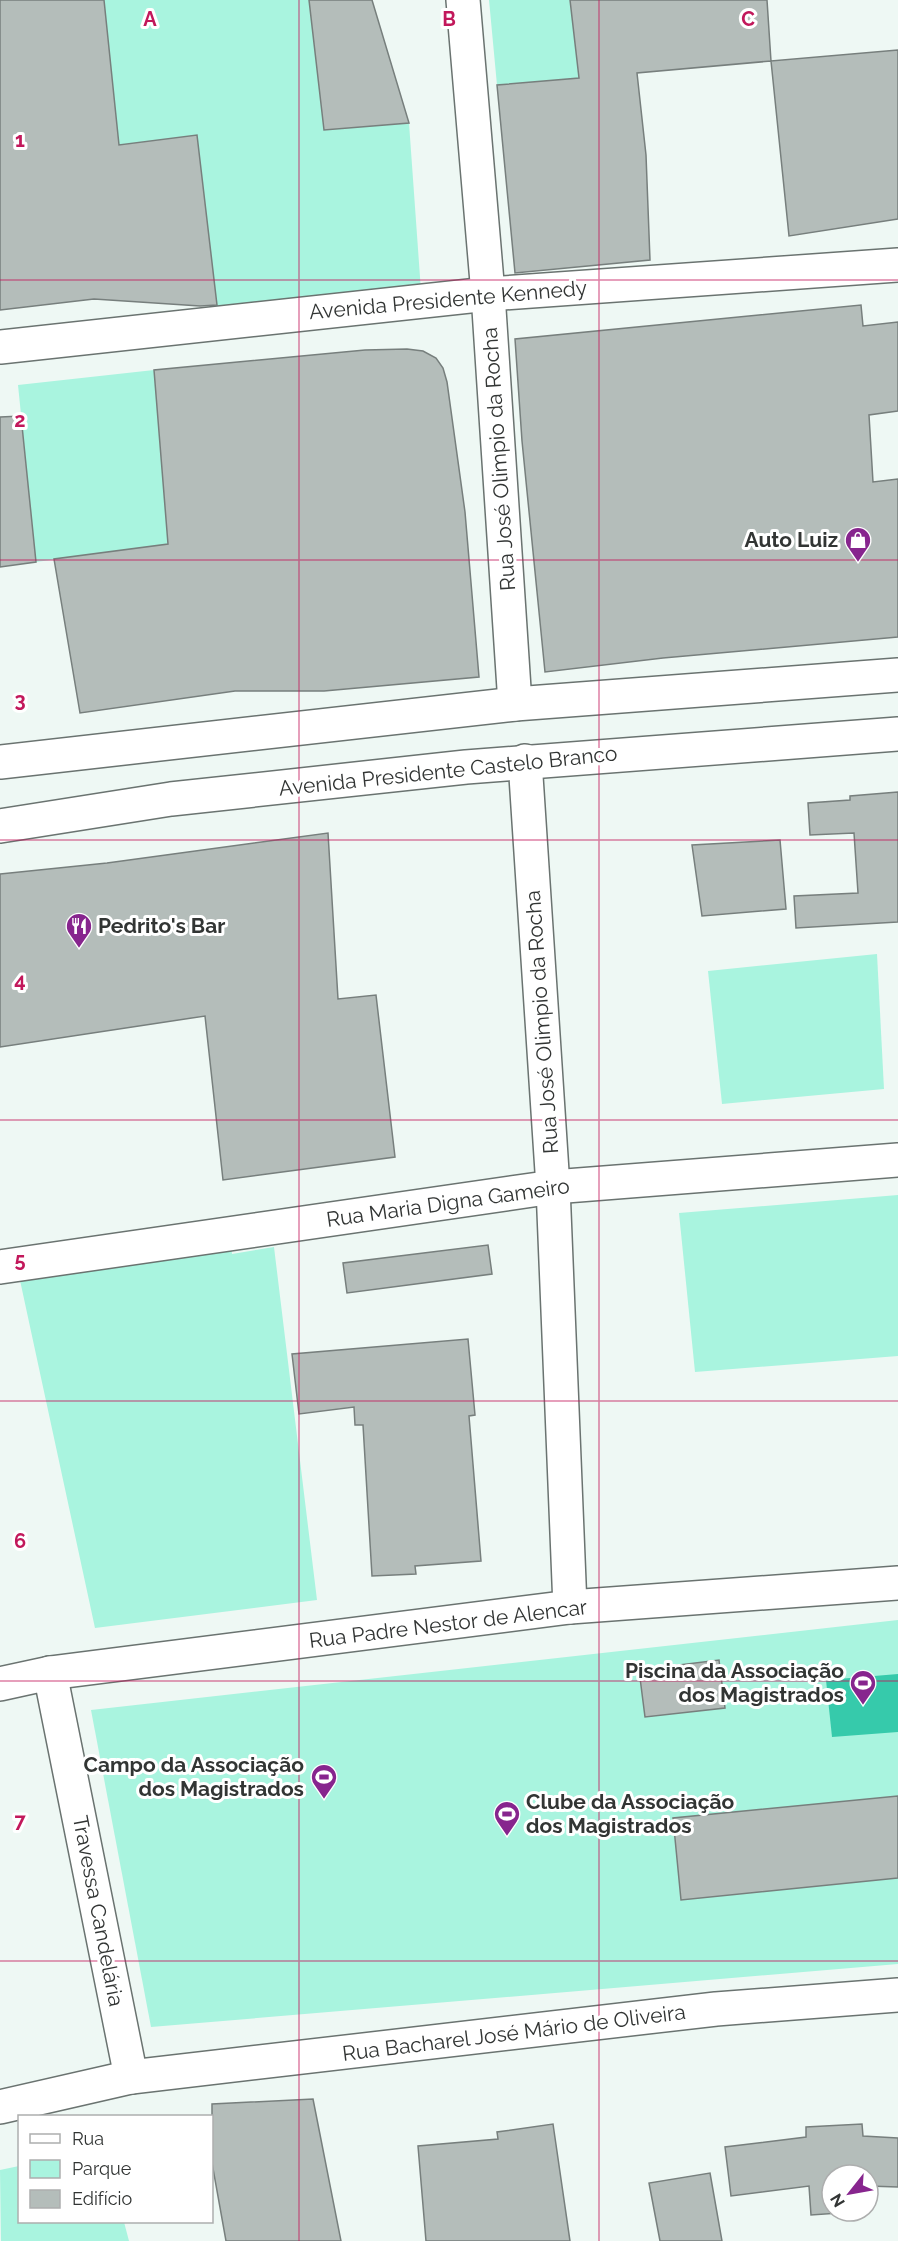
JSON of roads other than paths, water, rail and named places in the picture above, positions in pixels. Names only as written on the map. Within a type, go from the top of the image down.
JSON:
[{"type":"street","name":"Rua José Olimpio da Rocha","points":[[463,0],[488,294],[515,704]]},
{"type":"street","name":"Avenida Presidente Kennedy","points":[[0,347],[488,294],[898,264]]},
{"type":"street","points":[[0,762],[515,704],[898,675]]},
{"type":"street","name":"Avenida Presidente Castelo Branco","points":[[0,826],[171,799],[525,761],[898,734]]},
{"type":"street","name":"Rua José Olimpio da Rocha","points":[[525,761],[553,1187],[570,1608]]},
{"type":"street","name":"Rua Maria Digna Gameiro","points":[[0,1267],[553,1187],[898,1160]]},
{"type":"street","name":"Rua Padre Nestor de Alencar","points":[[0,1684],[50,1674],[570,1608],[898,1583]]},
{"type":"street","name":"Travessa Candelária","points":[[50,1674],[131,2077]]},
{"type":"street","name":"Rua Bacharel José Mário de Oliveira","points":[[0,2107],[131,2077],[716,2009],[898,1995]]},
{"type":"place","name":"Auto Luiz","points":[[858,563]]},
{"type":"place","name":"Pedrito's Bar","points":[[79,949]]},
{"type":"place","name":"Piscina da Associação dos Magistrados","points":[[863,1706]]},
{"type":"place","name":"Campo da Associação dos Magistrados","points":[[324,1800]]},
{"type":"place","name":"Clube da Associação dos Magistrados","points":[[507,1837]]}]
